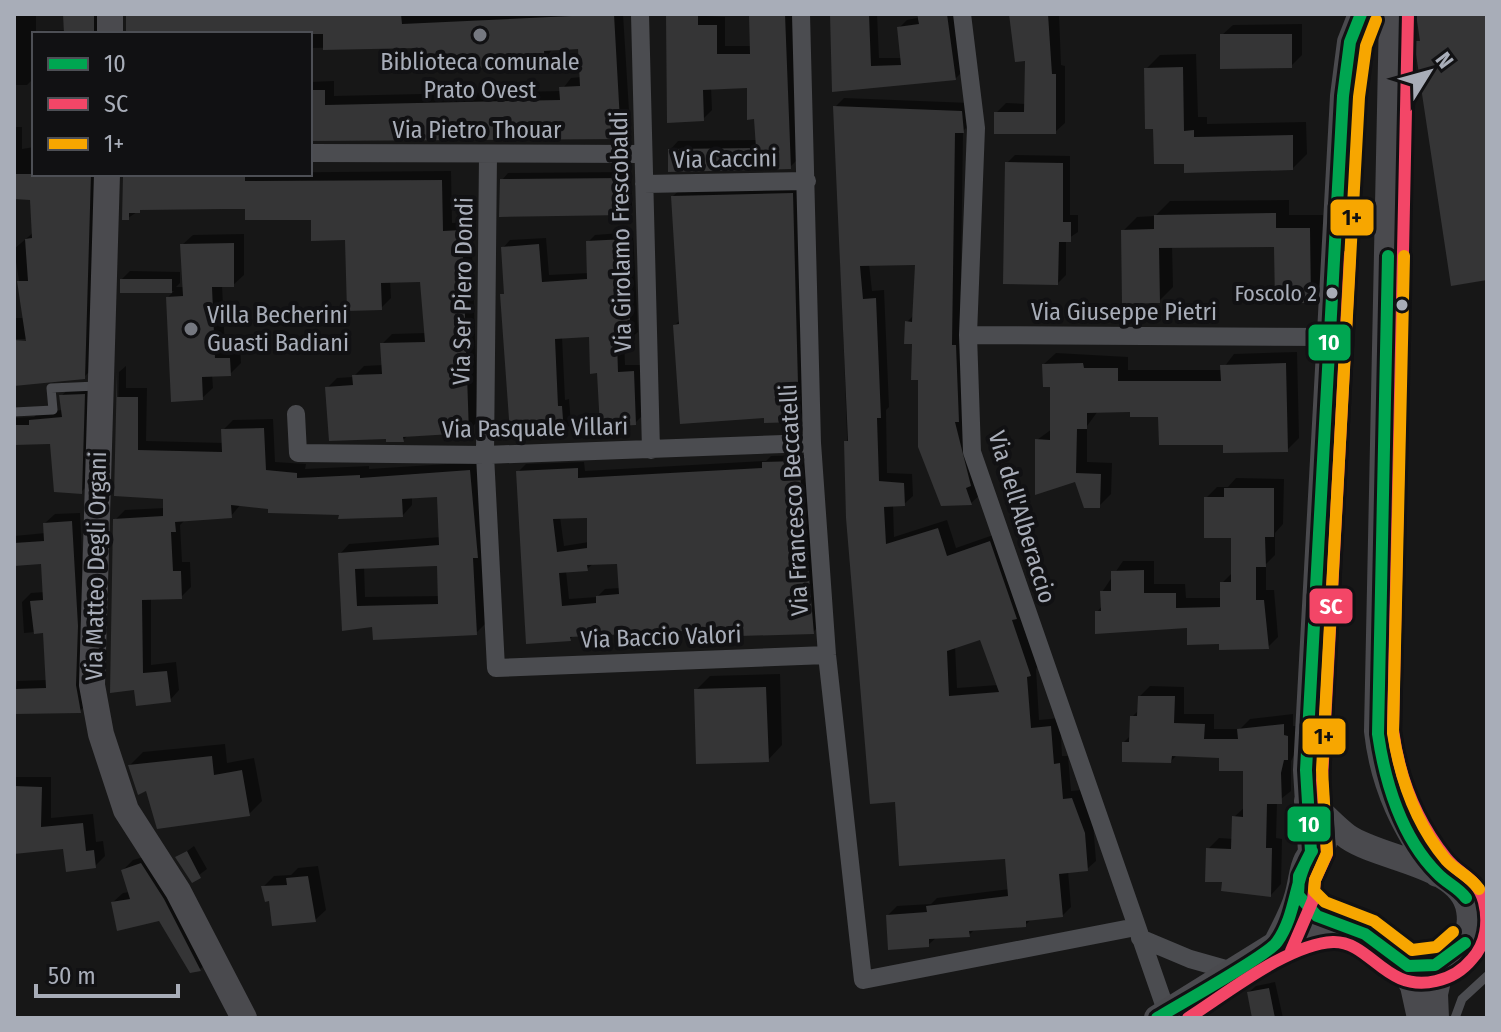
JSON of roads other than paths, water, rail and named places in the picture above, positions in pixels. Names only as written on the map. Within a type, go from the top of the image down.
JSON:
[{"type":"street","name":"Via Girolamo Frescobaldi","points":[[640,14],[651,450]]},
{"type":"street","name":"Via Francesco Beccatelli","points":[[801,14],[812,443],[827,655],[863,980],[1138,932]]},
{"type":"street","name":"Via dell'Alberaccio","points":[[962,14],[976,128],[968,335],[969,429],[977,469],[1138,932],[1174,1013]]},
{"type":"street","points":[[1276,944],[1298,895],[1299,876],[1311,852],[1307,801],[1344,84],[1350,42],[1361,14]]},
{"type":"street","points":[[1392,14],[1377,731],[1383,773],[1395,805],[1403,824],[1437,874]]},
{"type":"street","name":"Via Pietro Thouar","points":[[312,153],[643,154]]},
{"type":"street","name":"Via Ser Piero Dondi","points":[[488,155],[485,455],[496,668]]},
{"type":"street","name":"Via Matteo Degli Organi","points":[[107,176],[92,685],[101,734],[126,810],[178,891],[244,1018]]},
{"type":"street","name":"Via Caccini","points":[[644,184],[807,181]]},
{"type":"street","name":"Via Giuseppe Pietri","points":[[968,335],[1329,337]]},
{"type":"street","name":"Via Pasquale Villari","points":[[296,414],[298,453],[485,455],[812,443]]},
{"type":"street","name":"Via Baccio Valori","points":[[496,668],[827,655]]},
{"type":"street","points":[[1298,895],[1313,915],[1331,925],[1360,932],[1400,962],[1421,967],[1442,963],[1476,944],[1470,924],[1476,904],[1457,885],[1349,838],[1307,801]]},
{"type":"street","points":[[1311,852],[1334,839],[1349,838]]},
{"type":"street","points":[[1174,1013],[1276,944],[1331,925]]},
{"type":"street","points":[[1138,932],[1190,959],[1236,972]]},
{"type":"street","points":[[1400,962],[1413,986],[1420,1018]]},
{"type":"street","points":[[1436,1018],[1435,994],[1442,963]]},
{"type":"lane","points":[[14,412],[53,410],[51,388],[101,386]]},
{"type":"lane","points":[[1455,1018],[1462,999],[1487,976]]},
{"type":"place","name":"Biblioteca comunale Prato Ovest","points":[[480,35]]},
{"type":"place","name":"Foscolo 2","points":[[1332,293]]},
{"type":"place","name":"Villa Becherini Guasti Badiani","points":[[191,329]]}]
